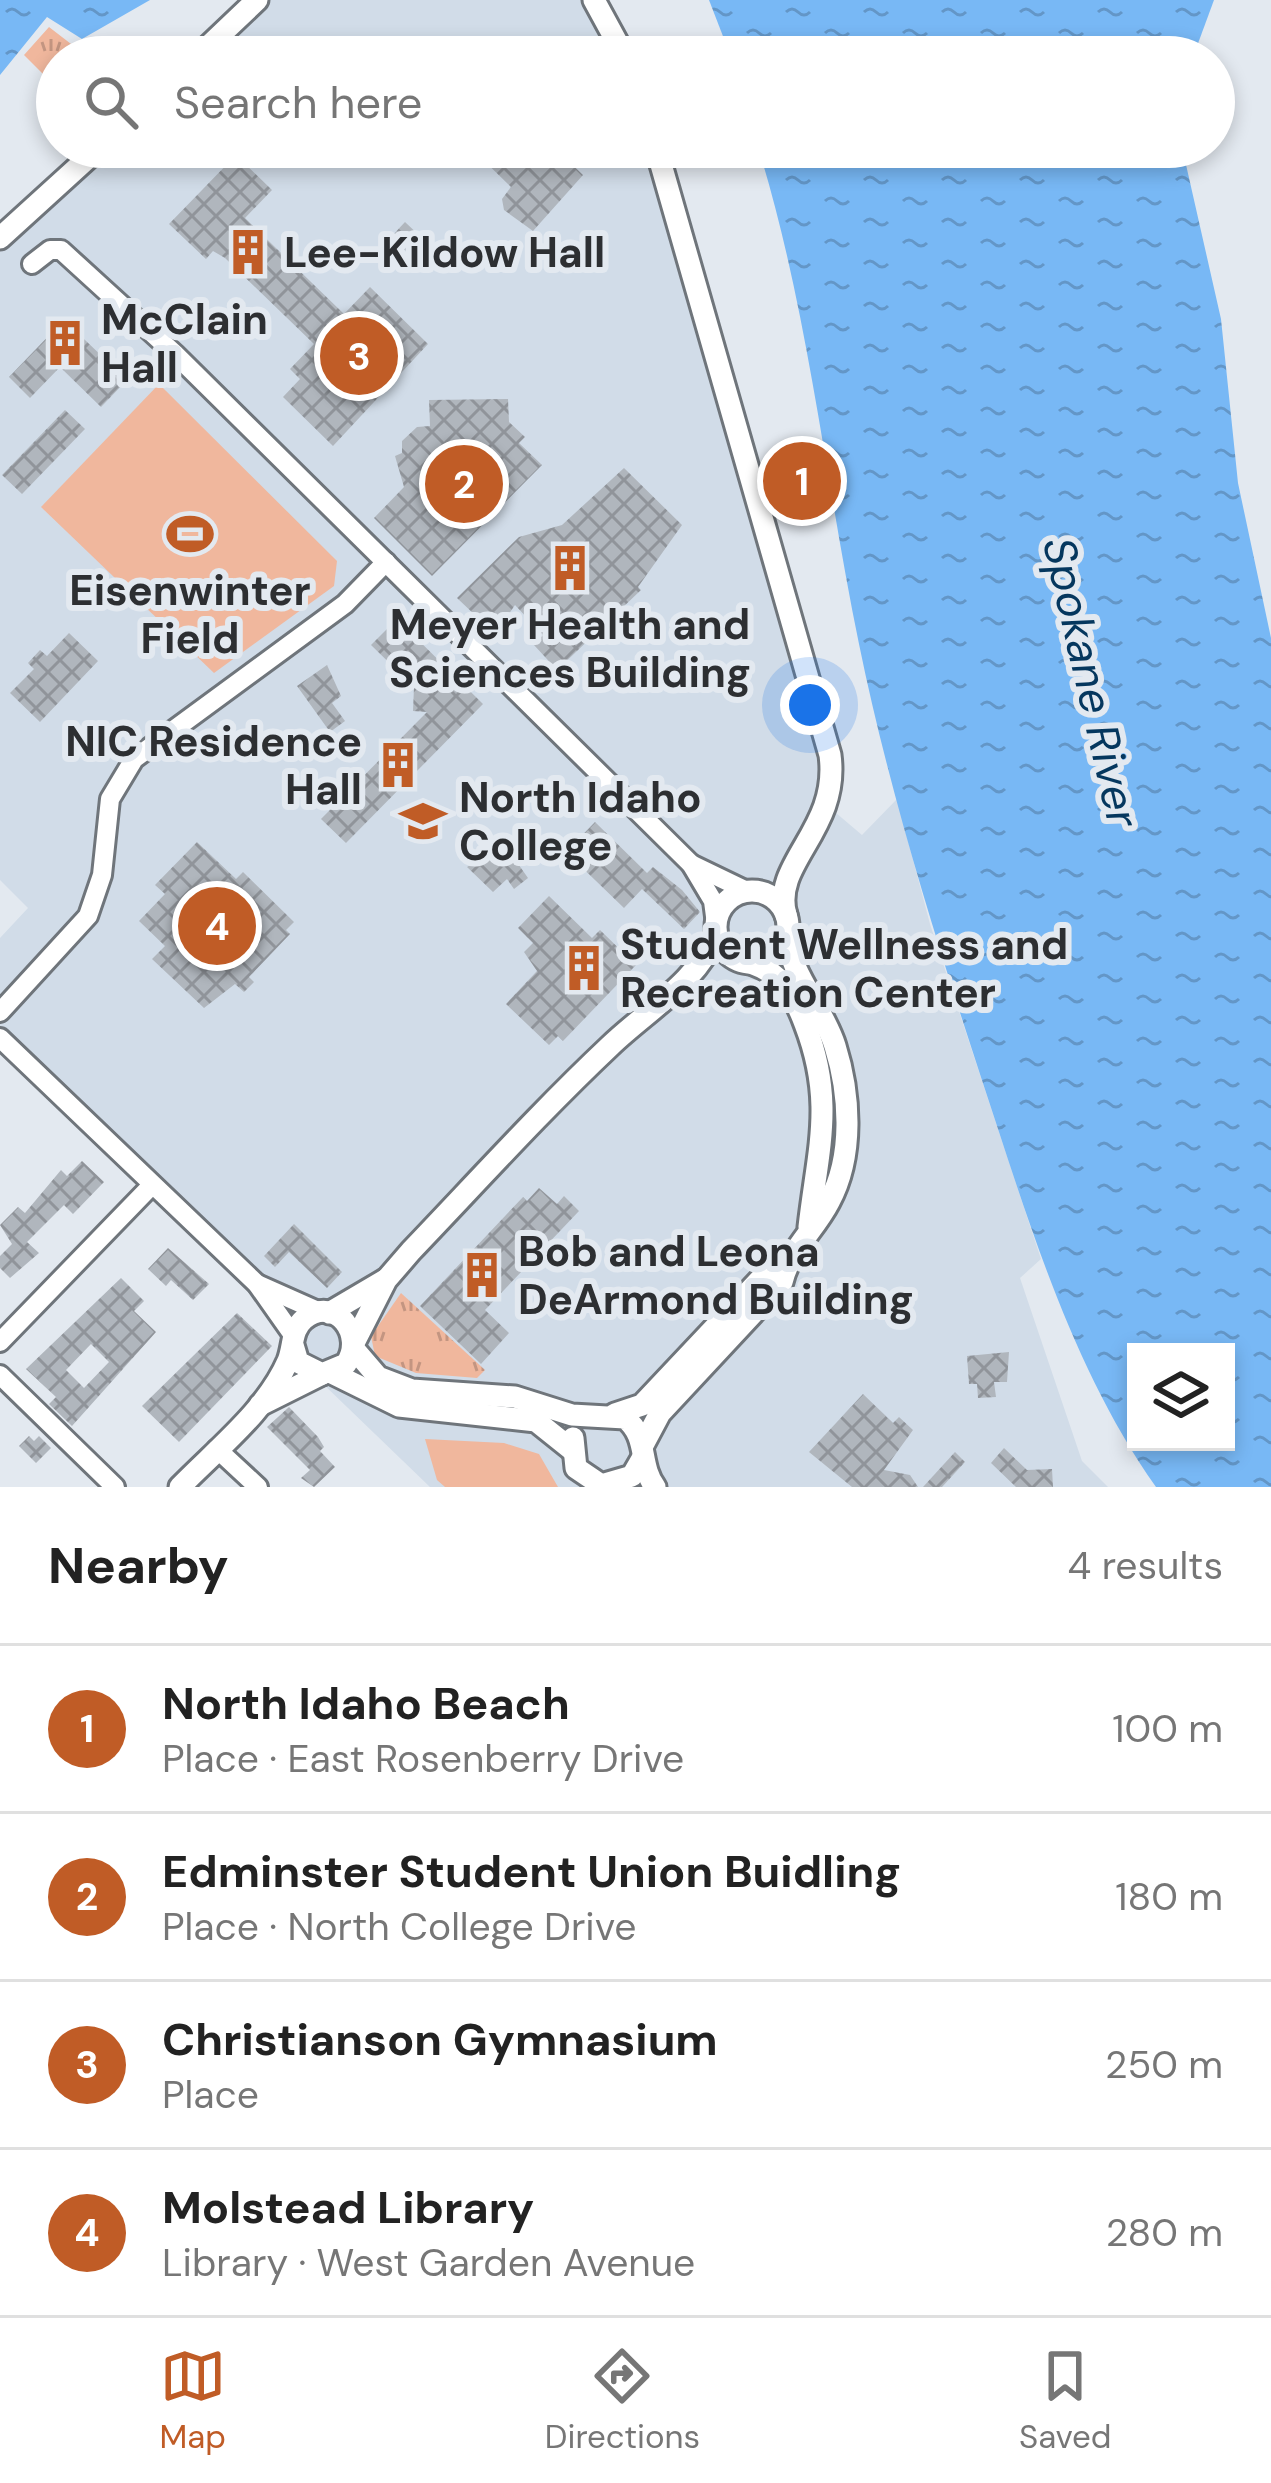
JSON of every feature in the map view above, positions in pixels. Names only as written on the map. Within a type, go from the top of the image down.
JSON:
[{"type":"street","points":[[219,36],[257,0]]},
{"type":"street","points":[[594,0],[614,36]]},
{"type":"street","points":[[0,238],[77,168]]},
{"type":"street","points":[[0,1038],[257,1284],[293,1340],[298,1362],[399,1406],[536,1421],[571,1448],[583,1476],[614,1486],[632,1476],[661,1413],[782,1282],[787,1262],[828,1205],[847,1132],[845,1089],[834,1041],[792,958],[784,890],[828,807],[830,755],[662,168]]},
{"type":"street","points":[[32,264],[50,250],[61,250],[91,275],[691,864],[713,901],[716,929],[725,951],[771,971],[789,990],[820,1065],[826,1115],[809,1227]]},
{"type":"street","points":[[0,1012],[88,916],[101,875],[110,799],[134,759],[345,604],[386,562]]},
{"type":"street","points":[[691,864],[775,899],[787,925]]},
{"type":"street","points":[[180,1487],[260,1405],[308,1376],[327,1374],[346,1364],[386,1280],[595,1060],[664,1000],[709,952],[722,906],[747,891]]},
{"type":"street","points":[[664,1000],[681,995],[719,965],[770,958],[787,925]]},
{"type":"street","points":[[0,1342],[152,1185]]},
{"type":"street","points":[[257,1284],[344,1319],[354,1345],[378,1376],[412,1390],[515,1397],[572,1415],[604,1415],[642,1406],[770,1269],[787,1262]]},
{"type":"street","points":[[260,1405],[303,1320],[386,1280]]},
{"type":"street","points":[[0,1375],[115,1487]]},
{"type":"street","points":[[571,1448],[578,1429],[604,1415],[634,1425],[655,1487]]},
{"type":"street","points":[[218,1449],[258,1487]]},
{"type":"shaded area","points":[[257,0],[594,0],[614,36],[219,36]]},
{"type":"shaded area","name":"North Idaho College","points":[[77,168],[662,168],[830,755],[829,807],[862,835],[897,799],[930,924],[1041,1259],[1020,1278],[1082,1461],[1108,1487],[430,1487],[320,1381],[288,1322],[0,1038],[0,938],[28,908],[0,880],[0,238]]},
{"type":"green space","points":[[36,42],[36,67],[24,55]]},
{"type":"green space","name":"Eisenwinter Field","points":[[159,384],[337,561],[334,586],[214,673],[41,507]]},
{"type":"green space","points":[[401,1293],[485,1370],[477,1378],[416,1373],[375,1356],[371,1336]]},
{"type":"green space","points":[[425,1439],[504,1443],[539,1454],[558,1487],[445,1487],[437,1480]]},
{"type":"water","points":[[0,0],[150,0],[87,36],[77,36],[47,17],[0,75]]},
{"type":"water","points":[[709,0],[1214,0],[1201,36],[723,36]]},
{"type":"water","name":"Spokane River","points":[[764,168],[1187,168],[1221,319],[1238,483],[1271,638],[1271,1487],[1156,1487],[1132,1451],[1235,1451],[1235,1343],[1127,1343],[1127,1442],[1064,1316],[1014,1178],[904,829],[859,644],[803,332]]},
{"type":"building","points":[[223,168],[249,168],[272,190],[245,218],[344,314],[370,287],[428,344],[333,446],[283,397],[300,379],[290,369],[314,344],[225,258],[213,251],[206,259],[169,224]]},
{"type":"building","points":[[492,168],[576,168],[583,175],[533,231],[504,210],[502,199],[511,187]]},
{"type":"building","points":[[405,222],[438,253],[423,267],[391,237]]},
{"type":"building","name":"McClain Hall","points":[[64,320],[127,380],[101,407],[60,367],[30,398],[9,377]]},
{"type":"building","points":[[508,399],[509,422],[525,437],[519,443],[542,465],[432,576],[374,518],[404,487],[395,456],[402,453],[402,441],[417,427],[430,426],[429,400]]},
{"type":"building","points":[[65,410],[85,429],[22,494],[2,475]]},
{"type":"building","name":"Meyer Health and Sciences Building","points":[[624,468],[682,525],[638,587],[641,590],[557,670],[534,645],[543,635],[515,605],[495,634],[457,598],[519,537],[562,525]]},
{"type":"building","name":"NIC Residence Hall","points":[[397,619],[483,704],[346,843],[321,819],[427,712],[413,711],[414,687],[371,645]]},
{"type":"building","points":[[69,633],[98,661],[40,722],[10,693],[34,669],[28,663],[40,650],[47,656]]},
{"type":"building","points":[[327,665],[341,696],[332,703],[345,721],[330,732],[297,686]]},
{"type":"building","points":[[595,822],[647,873],[653,867],[682,890],[700,912],[684,929],[642,889],[624,908],[566,852]]},
{"type":"building","points":[[511,839],[521,854],[514,858],[528,878],[514,889],[507,879],[493,892],[467,867]]},
{"type":"building","points":[[197,842],[236,879],[243,872],[294,922],[286,930],[290,934],[249,977],[254,982],[244,992],[235,984],[204,1008],[152,959],[165,946],[139,921],[165,894],[155,885]]},
{"type":"building","name":"Student Wellness and Recreation Center","points":[[549,896],[592,938],[600,930],[636,965],[563,1041],[558,1036],[549,1045],[506,1004],[537,971],[524,952],[533,943],[518,928]]},
{"type":"building","points":[[82,1161],[104,1182],[73,1214],[64,1205],[27,1242],[39,1253],[10,1278],[0,1268],[0,1256],[12,1244],[0,1225],[18,1207],[25,1213],[61,1170],[67,1176]]},
{"type":"building","name":"Bob and Leona DeArmond Building","points":[[539,1188],[557,1204],[564,1196],[579,1211],[485,1310],[509,1333],[481,1364],[420,1306],[523,1197],[527,1201]]},
{"type":"building","points":[[294,1224],[342,1272],[327,1288],[289,1252],[275,1267],[264,1256]]},
{"type":"building","points":[[168,1248],[209,1284],[193,1300],[171,1280],[166,1286],[148,1269]]},
{"type":"building","points":[[121,1278],[144,1301],[134,1311],[156,1332],[72,1426],[49,1404],[56,1397],[26,1369]],"holes":[[[91,1344],[109,1362],[84,1388],[66,1370]]]},
{"type":"building","points":[[237,1313],[272,1346],[179,1442],[142,1406]]},
{"type":"building","points":[[1009,1352],[1007,1382],[994,1382],[996,1397],[978,1398],[977,1384],[969,1384],[967,1356]]},
{"type":"building","points":[[863,1394],[893,1423],[899,1417],[913,1430],[884,1470],[910,1475],[918,1487],[852,1487],[809,1452]]},
{"type":"building","points":[[289,1407],[318,1437],[324,1447],[320,1451],[335,1467],[314,1487],[301,1478],[310,1470],[267,1427]]},
{"type":"building","points":[[29,1436],[34,1441],[39,1436],[51,1448],[36,1463],[19,1446]]},
{"type":"building","points":[[1004,1448],[1027,1470],[1052,1469],[1053,1487],[1016,1487],[991,1463]]},
{"type":"building","points":[[955,1452],[965,1462],[942,1487],[923,1487]]},
{"type":"place","name":"Lee-Kildow Hall","points":[[248,252]]},
{"type":"place","name":"McClain Hall","points":[[65,343]]},
{"type":"place","name":"Christianson Gymnasium","points":[[359,356]]},
{"type":"place","name":"North Idaho Beach","points":[[802,481]]},
{"type":"place","name":"Edminster Student Union Buidling","points":[[464,484]]},
{"type":"place","name":"Eisenwinter Field","points":[[190,534]]},
{"type":"place","name":"Meyer Health and Sciences Building","points":[[570,568]]},
{"type":"place","name":"NIC Residence Hall","points":[[398,765]]},
{"type":"place","name":"North Idaho College","points":[[423,821]]},
{"type":"place","name":"Molstead Library","points":[[217,926]]},
{"type":"place","name":"Student Wellness and Recreation Center","points":[[584,968]]},
{"type":"place","name":"Bob and Leona DeArmond Building","points":[[482,1275]]}]
